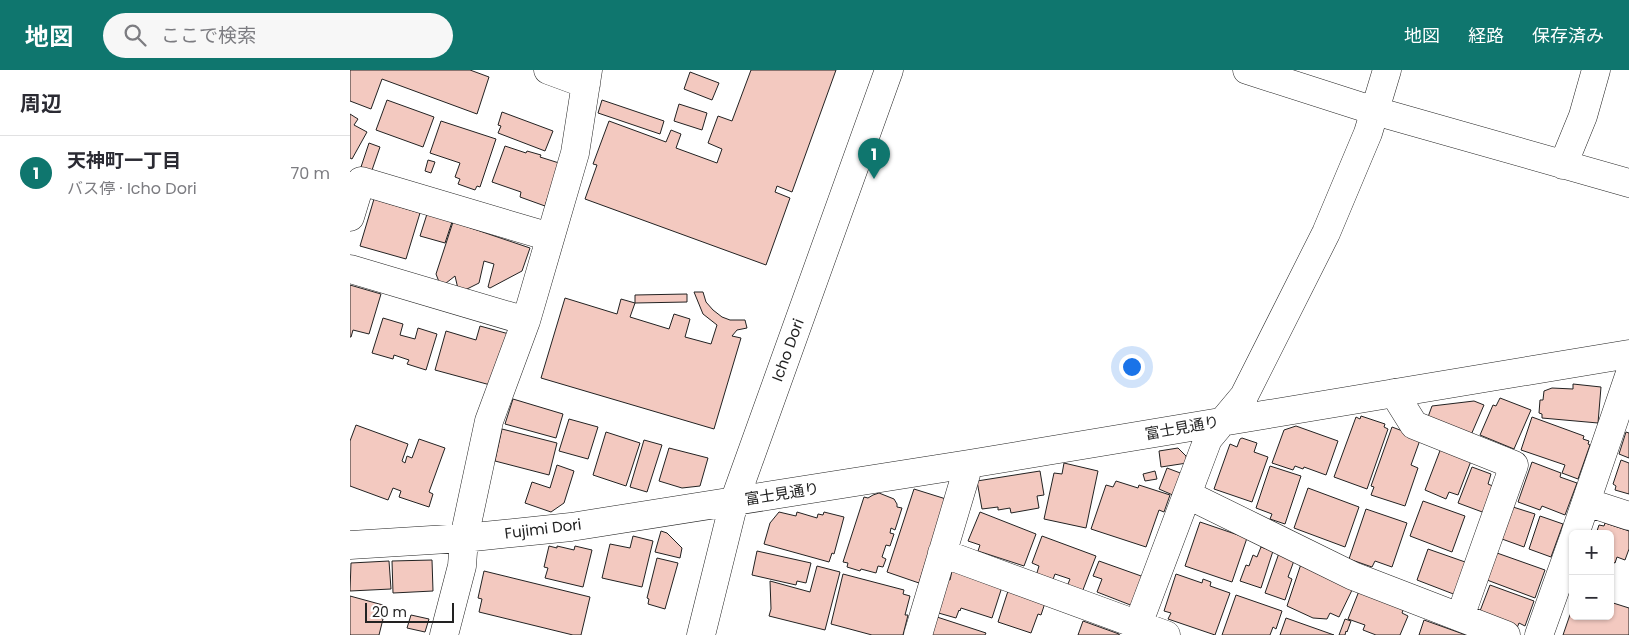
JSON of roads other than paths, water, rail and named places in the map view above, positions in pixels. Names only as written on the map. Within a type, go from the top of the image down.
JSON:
[{"type":"street","points":[[444,635],[462,566],[464,538],[489,421],[526,321],[575,153],[587,77],[548,70]]},
{"type":"street","name":"Icho Dori","points":[[701,635],[734,502],[889,70]]},
{"type":"street","points":[[1247,70],[1375,111],[1629,183]]},
{"type":"street","points":[[1136,630],[1208,439],[1244,396],[1326,233],[1375,111],[1388,70]]},
{"type":"street","points":[[1563,165],[1583,116],[1596,70]]},
{"type":"street","points":[[350,217],[361,181],[550,238]]},
{"type":"street","points":[[350,269],[526,321]]},
{"type":"street","name":"富士見通り","points":[[734,502],[1629,354]]},
{"type":"street","points":[[1576,530],[1629,376]]},
{"type":"street","points":[[1394,393],[1414,425],[1514,465],[1460,617]]},
{"type":"street","points":[[918,635],[970,464]]},
{"type":"street","points":[[1188,495],[1353,576],[1506,635]]},
{"type":"street","name":"Fujimi Dori","points":[[350,545],[464,538],[571,527],[734,502]]},
{"type":"street","points":[[1586,502],[1629,516]]},
{"type":"street","points":[[1539,635],[1569,551]]},
{"type":"street","points":[[942,553],[1136,630],[1166,635]]},
{"type":"place","name":"天神町一丁目","points":[[874,179]]}]
